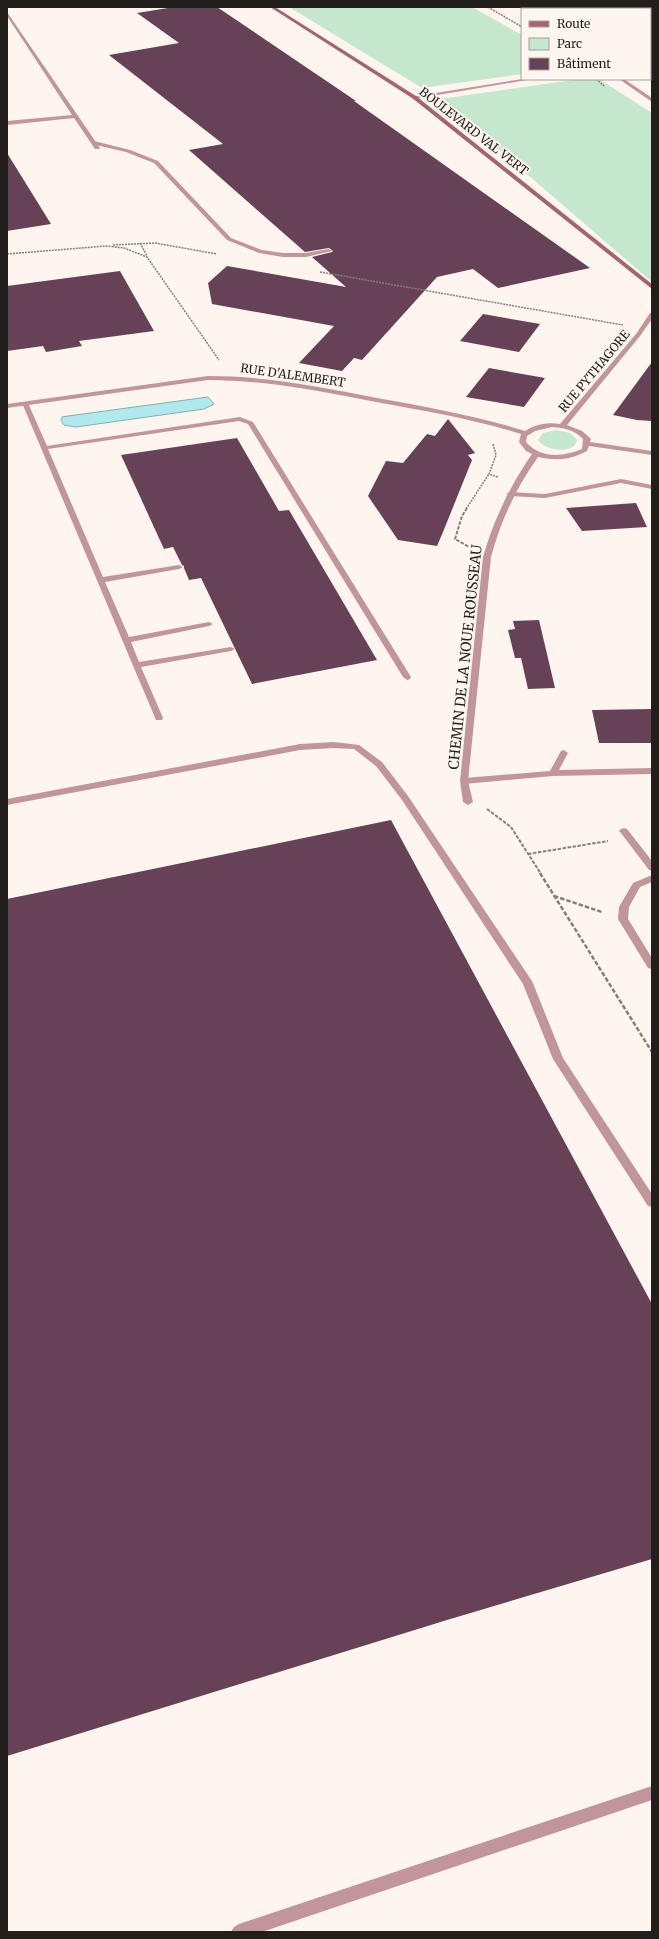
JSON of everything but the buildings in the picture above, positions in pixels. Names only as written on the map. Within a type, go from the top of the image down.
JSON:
[{"type":"street","name":"BOULEVARD VAL VERT","points":[[272,7],[414,97],[652,287]]},
{"type":"street","points":[[7,13],[9,20],[95,145],[128,151],[156,162],[229,240],[261,252],[283,255],[306,255],[330,251]]},
{"type":"street","points":[[414,97],[524,80]]},
{"type":"street","points":[[622,80],[652,100]]},
{"type":"street","points":[[7,123],[75,116]]},
{"type":"street","name":"RUE PYTHAGORE","points":[[562,426],[643,329],[652,314]]},
{"type":"street","name":"RUE D'ALEMBERT","points":[[7,406],[208,378],[231,377],[304,386],[488,421],[526,433]]},
{"type":"street","points":[[25,403],[159,718]]},
{"type":"street","points":[[44,448],[240,419],[251,423],[406,677]]},
{"type":"street","points":[[541,426],[562,426],[579,431],[587,439],[588,444],[585,450],[571,457],[550,457],[536,454],[525,447],[522,442],[522,437],[526,433],[541,426]]},
{"type":"street","points":[[588,444],[652,453]]},
{"type":"street","name":"CHEMIN DE LA NOUE ROUSSEAU","points":[[468,802],[464,782],[486,557],[493,530],[510,494],[536,454]]},
{"type":"street","points":[[510,494],[545,496],[621,481],[652,487]]},
{"type":"street","points":[[100,580],[179,567]]},
{"type":"street","points":[[126,640],[209,624]]},
{"type":"street","points":[[137,665],[230,649]]},
{"type":"street","points":[[7,802],[300,747],[334,745],[356,747],[379,764],[405,798],[528,983],[558,1059],[652,1203]]},
{"type":"street","points":[[553,773],[564,753]]},
{"type":"street","points":[[464,782],[553,773],[652,770]]},
{"type":"street","points":[[624,831],[652,868]]},
{"type":"street","points":[[652,878],[636,885],[624,907],[623,919],[652,966]]},
{"type":"street","points":[[239,1932],[652,1794]]},
{"type":"path","points":[[488,7],[521,26]]},
{"type":"path","points":[[140,243],[147,257],[231,377]]},
{"type":"path","points":[[7,254],[140,243],[155,243],[218,254]]},
{"type":"path","points":[[106,246],[124,248],[147,257]]},
{"type":"path","points":[[320,272],[643,329]]},
{"type":"path","points":[[486,557],[455,538],[462,516],[489,474],[496,455],[492,440]]},
{"type":"path","points":[[489,474],[516,483]]},
{"type":"path","points":[[468,802],[494,812],[511,827],[652,1052]]},
{"type":"path","points":[[527,854],[621,839],[631,842]]},
{"type":"path","points":[[553,896],[623,919]]},
{"type":"green space","points":[[289,7],[472,7],[521,34],[521,74],[422,88]]},
{"type":"green space","points":[[574,80],[601,80],[652,113],[652,282],[440,99]]},
{"type":"green space","points":[[556,430],[570,433],[577,440],[575,445],[571,448],[559,450],[547,447],[538,440],[543,433]]},
{"type":"water","points":[[208,397],[214,404],[204,409],[76,427],[64,425],[61,420],[62,417],[68,416]]}]
